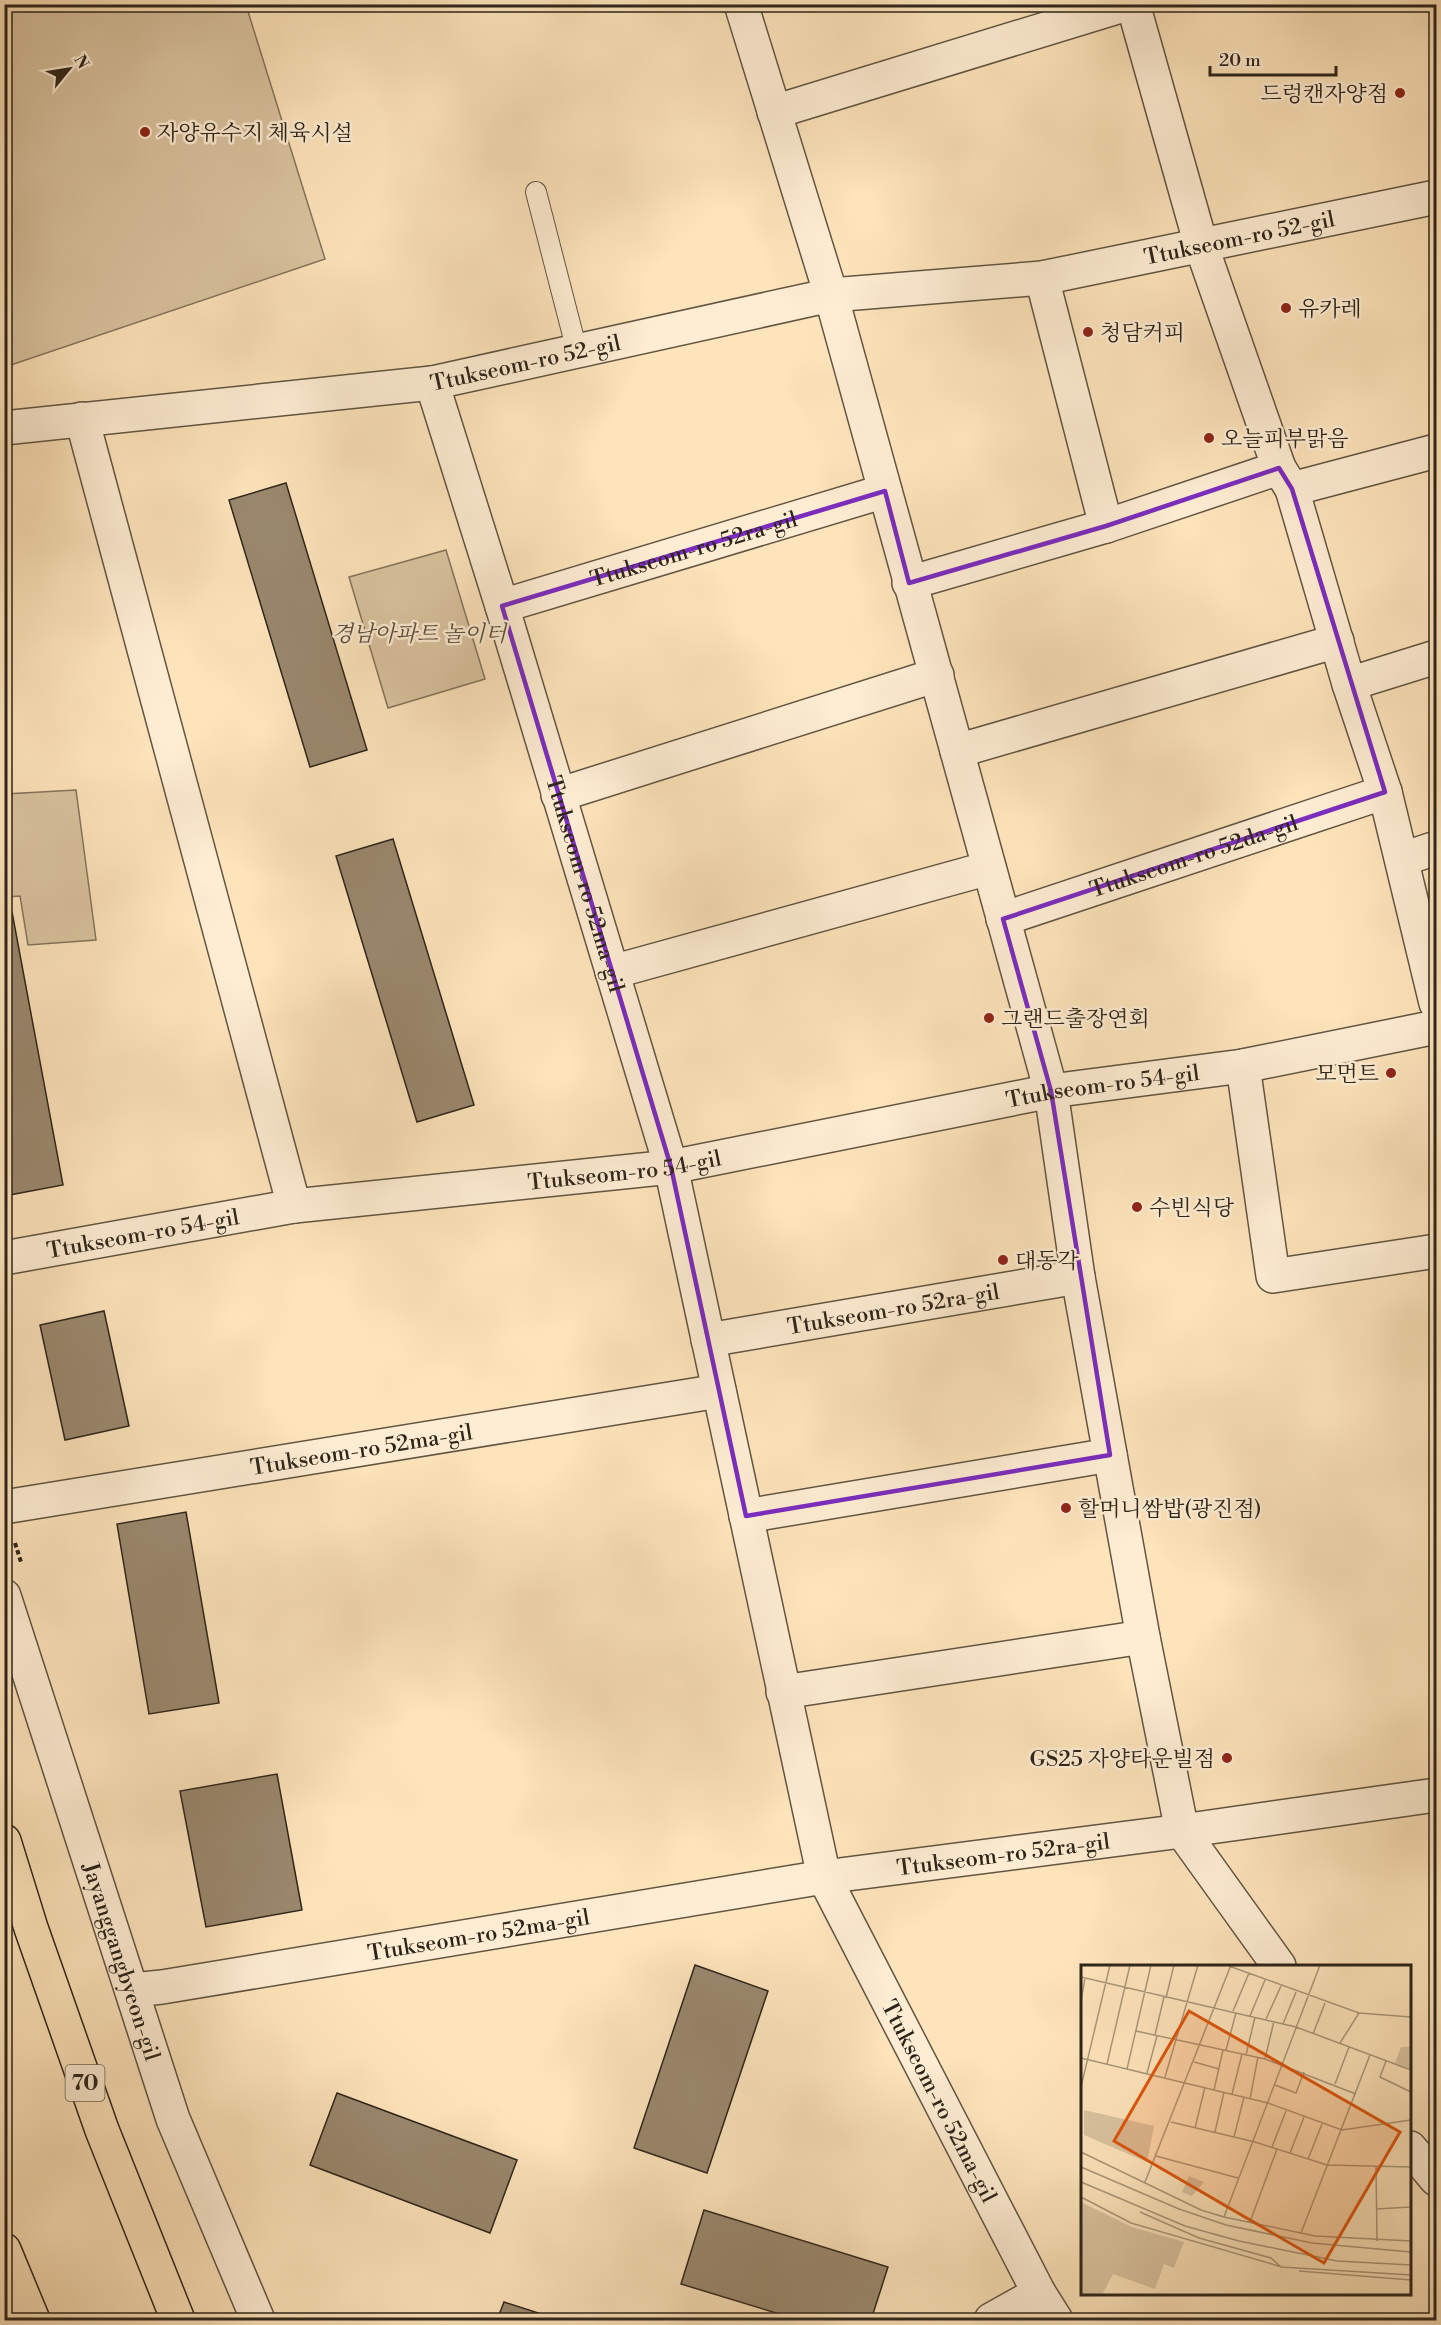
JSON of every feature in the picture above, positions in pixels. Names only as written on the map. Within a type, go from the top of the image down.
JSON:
[{"type":"highway","name":"70","points":[[4,1841],[31,1928],[102,2130],[178,2320]]},
{"type":"highway","points":[[4,2250],[33,2320]]},
{"type":"street","points":[[741,4],[831,295],[1051,1091],[1078,1276],[1143,1637],[1182,1831],[1278,1965]]},
{"type":"street","points":[[774,112],[1126,4]]},
{"type":"street","points":[[1133,4],[1201,244],[1285,479],[1349,684],[1386,792],[1437,1003]]},
{"type":"street","name":"Ttukseom-ro 52-gil","points":[[4,428],[432,382],[831,295],[1042,278],[1437,197]]},
{"type":"street","points":[[1042,278],[1106,526]]},
{"type":"street","name":"Ttukseom-ro 52ma-gil","points":[[432,382],[671,1167],[824,1877],[1039,2293],[1056,2320]]},
{"type":"street","points":[[82,419],[294,1206]]},
{"type":"street","points":[[909,583],[1106,526],[1285,479],[1437,451]]},
{"type":"street","name":"Ttukseom-ro 52ra-gil","points":[[502,606],[885,491]]},
{"type":"street","points":[[957,751],[1337,641]]},
{"type":"street","points":[[1349,684],[1437,657]]},
{"type":"street","points":[[558,795],[937,675]]},
{"type":"street","name":"Ttukseom-ro 52da-gil","points":[[1003,919],[1386,792]]},
{"type":"street","points":[[1403,859],[1437,848]]},
{"type":"street","points":[[612,972],[989,868]]},
{"type":"street","name":"Ttukseom-ro 54-gil","points":[[4,1258],[294,1206],[671,1167],[1051,1091],[1243,1066],[1437,1027]]},
{"type":"street","points":[[1243,1066],[1273,1276],[1437,1251]]},
{"type":"street","name":"Ttukseom-ro 52ra-gil","points":[[708,1340],[1078,1276]]},
{"type":"street","name":"Ttukseom-ro 52ma-gil","points":[[4,1507],[719,1391]]},
{"type":"street","points":[[746,1516],[1110,1455]]},
{"type":"street","name":"Jayanggangbyeon-gil","points":[[4,1596],[173,2119],[258,2320]]},
{"type":"street","points":[[783,1692],[1143,1637]]},
{"type":"street","name":"Ttukseom-ro 52ra-gil","points":[[824,1877],[1182,1831],[1437,1795]]},
{"type":"street","name":"Ttukseom-ro 52ma-gil","points":[[132,1990],[162,1987],[824,1877]]},
{"type":"street","points":[[1411,2149],[1437,2179]]},
{"type":"street","points":[[991,2320],[1039,2293]]},
{"type":"lane","points":[[536,192],[577,351]]},
{"type":"highlighted area","points":[[1279,468],[1292,489],[1385,792],[1003,919],[1051,1091],[1110,1455],[746,1516],[671,1167],[502,606],[885,491],[909,583],[1106,526]]},
{"type":"green space","name":"자양유수지 체육시설","points":[[4,5],[246,5],[325,259],[5,367]]},
{"type":"green space","name":"경남아파트 놀이터","points":[[446,550],[485,679],[388,708],[349,577]]},
{"type":"green space","points":[[76,790],[96,940],[28,945],[20,896],[5,897],[5,794]]},
{"type":"building","points":[[286,483],[367,750],[310,767],[229,500]]},
{"type":"building","points":[[393,839],[474,1105],[417,1122],[336,856]]},
{"type":"building","points":[[12,912],[63,1185],[4,1196],[4,913]]},
{"type":"building","points":[[104,1311],[129,1426],[65,1440],[40,1325]]},
{"type":"building","points":[[186,1512],[219,1703],[149,1714],[117,1524]]},
{"type":"building","points":[[277,1774],[302,1910],[206,1927],[180,1791]]},
{"type":"building","points":[[695,1965],[768,1991],[707,2173],[634,2148]]},
{"type":"building","points":[[337,2093],[517,2160],[490,2233],[310,2165]]},
{"type":"building","points":[[704,2210],[888,2267],[871,2320],[799,2320],[681,2284]]},
{"type":"building","points":[[504,2302],[560,2320],[497,2320]]},
{"type":"place","name":"드렁캔자양점","points":[[1400,93]]},
{"type":"place","name":"자양유수지 체육시설","points":[[145,132]]},
{"type":"place","name":"유카레","points":[[1286,308]]},
{"type":"place","name":"청담커피","points":[[1088,332]]},
{"type":"place","name":"오늘피부맑음","points":[[1209,438]]},
{"type":"place","name":"그랜드출장연회","points":[[989,1018]]},
{"type":"place","name":"모먼트","points":[[1391,1073]]},
{"type":"place","name":"수빈식당","points":[[1137,1207]]},
{"type":"place","name":"대동각","points":[[1003,1260]]},
{"type":"place","name":"할머니쌈밥(광진점)","points":[[1066,1508]]},
{"type":"place","name":"GS25 자양타운빌점","points":[[1227,1758]]}]
